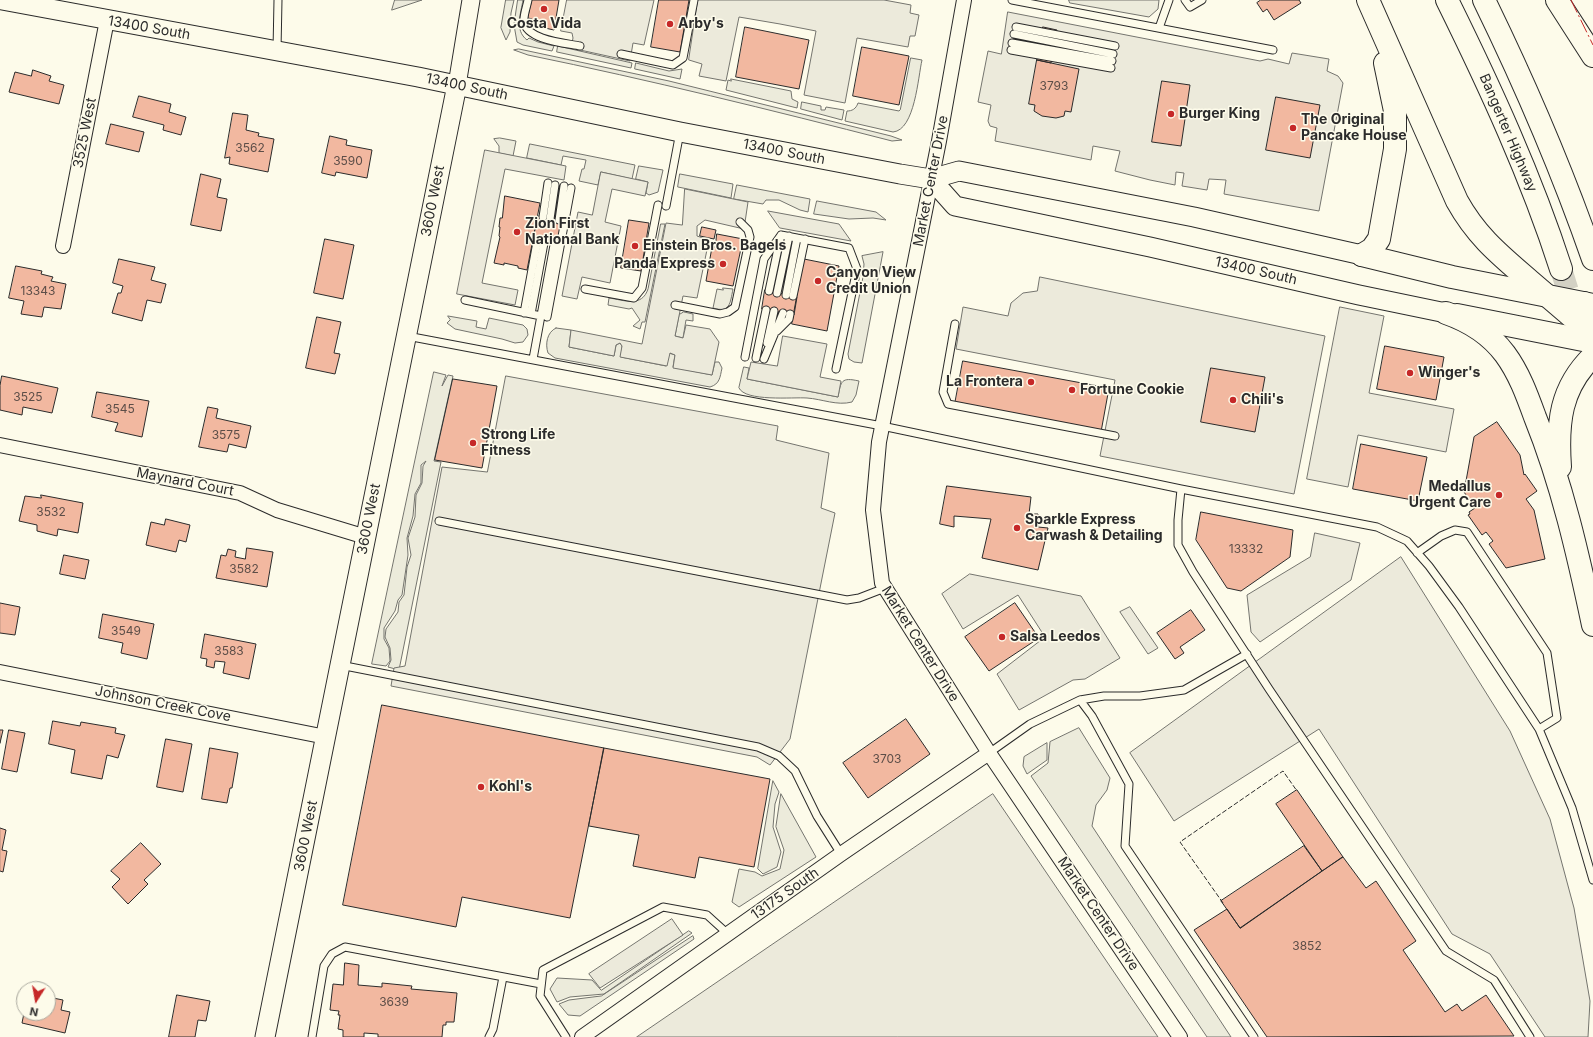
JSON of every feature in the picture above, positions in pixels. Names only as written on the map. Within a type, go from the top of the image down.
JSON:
[{"type":"main road","name":"13400 South","points":[[2,0],[457,85],[680,132],[931,179],[959,171],[1188,216],[1547,296],[1590,307]]},
{"type":"main road","name":"Bangerter Highway","points":[[1447,0],[1520,158],[1548,230],[1561,269]]},
{"type":"main road","points":[[1484,0],[1536,111],[1593,258]]},
{"type":"main road","points":[[1557,0],[1593,56]]},
{"type":"main road","points":[[1362,255],[1372,249],[1380,239],[1395,148],[1395,122],[1392,94],[1370,5]]},
{"type":"main road","points":[[1370,5],[1456,201],[1465,216],[1485,242],[1593,335]]},
{"type":"main road","name":"3600 West","points":[[265,1037],[457,85]]},
{"type":"main road","name":"13400 South","points":[[931,179],[955,206],[1150,247],[1446,313],[1593,342]]},
{"type":"main road","points":[[1446,313],[1459,318],[1484,333],[1494,342],[1513,366],[1520,378],[1540,428],[1564,502],[1593,625]]},
{"type":"main road","points":[[1564,502],[1560,463],[1560,415],[1565,397],[1573,380],[1593,356]]},
{"type":"street","name":"3600 West","points":[[457,85],[471,0]]},
{"type":"street","name":"Market Center Drive","points":[[964,0],[931,179],[882,426],[872,510],[882,583],[989,753],[1180,1037]]},
{"type":"street","name":"3525 West","points":[[63,246],[107,20]]},
{"type":"street","name":"Maynard Court","points":[[0,445],[240,493],[277,510],[366,537]]},
{"type":"street","name":"Johnson Creek Cove","points":[[0,672],[326,737]]},
{"type":"street","name":"13175 South","points":[[582,1037],[841,854],[989,753]]},
{"type":"lane","points":[[276,51],[278,0]]},
{"type":"lane","points":[[528,0],[524,22],[528,30],[537,37],[580,46]]},
{"type":"lane","points":[[621,54],[673,65],[683,58],[694,0]]},
{"type":"lane","points":[[1012,0],[1274,50]]},
{"type":"lane","points":[[1159,28],[1169,0]]},
{"type":"lane","points":[[1185,0],[1190,7],[1202,0]]},
{"type":"lane","points":[[1012,46],[1112,61],[1015,31],[1115,46]]},
{"type":"lane","points":[[585,289],[634,298],[642,288],[680,132]]},
{"type":"lane","points":[[546,218],[552,184]]},
{"type":"lane","points":[[533,360],[544,317],[568,187],[559,220]]},
{"type":"lane","points":[[674,305],[720,314],[728,312],[735,307],[750,237],[748,230],[740,222]]},
{"type":"lane","points":[[785,235],[849,248],[857,269],[836,369]]},
{"type":"lane","points":[[769,291],[785,235]]},
{"type":"lane","points":[[777,293],[785,235]]},
{"type":"lane","points":[[745,357],[764,259],[785,235]]},
{"type":"lane","points":[[797,238],[790,295],[805,239]]},
{"type":"lane","points":[[527,313],[541,243]]},
{"type":"lane","points":[[544,317],[554,245]]},
{"type":"lane","points":[[465,300],[544,317]]},
{"type":"lane","points":[[756,358],[766,310]]},
{"type":"lane","points":[[774,311],[764,359],[774,334],[786,313]]},
{"type":"lane","points":[[955,324],[943,392],[948,404],[1115,436]]},
{"type":"lane","points":[[406,335],[882,426],[1181,489],[1377,527],[1406,541],[1417,553],[1459,607],[1539,729],[1572,808],[1593,880]]},
{"type":"lane","points":[[1181,489],[1178,520],[1178,545],[1193,572],[1446,951],[1494,980],[1530,1037]]},
{"type":"lane","points":[[439,521],[847,600],[859,598],[885,588]]},
{"type":"lane","points":[[1417,553],[1441,536],[1455,530],[1467,532],[1547,653],[1557,718],[1539,729]]},
{"type":"lane","points":[[989,753],[1030,724],[1080,700],[1104,696],[1140,696],[1184,690],[1247,654]]},
{"type":"lane","points":[[340,665],[758,747],[779,756],[795,771],[817,816],[841,854]]},
{"type":"lane","points":[[1080,700],[1092,716],[1130,784],[1126,846],[1254,1037]]},
{"type":"lane","points":[[566,1037],[540,996],[543,970],[663,907],[707,915],[728,934]]},
{"type":"lane","points":[[312,1037],[324,966],[332,954],[345,947],[541,984]]},
{"type":"lane","points":[[489,1037],[493,1029],[503,977]]},
{"type":"shaded area","points":[[395,0],[422,0],[392,10]]},
{"type":"shaded area","points":[[506,0],[514,0],[511,13],[510,32],[506,40],[501,28]]},
{"type":"shaded area","points":[[518,0],[523,0],[519,26],[523,36],[527,40],[529,38],[554,46],[552,51],[523,45],[517,42],[514,25]]},
{"type":"shaded area","points":[[567,0],[654,0],[644,45],[633,43],[630,61],[571,48],[573,38],[572,33],[561,31]]},
{"type":"shaded area","points":[[698,0],[884,0],[911,5],[910,13],[919,15],[915,36],[910,36],[908,47],[857,38],[845,103],[804,95],[816,31],[780,24],[739,17],[726,81],[699,76],[702,64],[689,60]]},
{"type":"shaded area","points":[[1069,0],[1159,0],[1158,9],[1149,17],[1070,3]]},
{"type":"shaded area","points":[[1008,12],[1260,61],[1268,59],[1289,64],[1292,53],[1329,59],[1327,71],[1338,76],[1343,83],[1319,211],[1224,194],[1226,180],[1209,179],[1207,190],[1182,186],[1184,173],[1176,172],[1175,185],[1115,171],[1120,151],[1093,146],[1091,160],[995,141],[997,128],[990,126],[988,121],[991,105],[978,102],[988,51],[1001,54]]},
{"type":"shaded area","points":[[558,46],[632,63],[631,68],[557,52]]},
{"type":"shaded area","points":[[519,49],[669,81],[902,140],[892,141],[710,96],[528,55],[514,50]]},
{"type":"shaded area","points":[[911,58],[922,60],[917,90],[911,113],[900,129],[893,132],[845,121],[847,111],[854,109],[858,103],[899,111]]},
{"type":"shaded area","points":[[636,63],[669,71],[682,69],[680,79],[635,69]]},
{"type":"shaded area","points":[[731,79],[791,91],[792,99],[798,102],[797,108],[726,90],[728,80],[731,81]]},
{"type":"shaded area","points":[[802,102],[821,106],[821,110],[825,110],[826,107],[844,110],[842,120],[801,109]]},
{"type":"shaded area","points":[[500,138],[516,141],[513,156],[499,153],[499,146],[494,139]]},
{"type":"shaded area","points":[[530,144],[635,165],[632,179],[601,172],[598,185],[579,181],[586,160],[563,156],[561,165],[527,158]]},
{"type":"shaded area","points":[[485,150],[566,166],[564,180],[505,169],[482,283],[518,290],[515,305],[457,294]]},
{"type":"shaded area","points":[[639,166],[663,170],[658,192],[649,195],[646,193],[648,182],[636,179]]},
{"type":"shaded area","points":[[601,172],[648,182],[645,196],[612,189],[605,222],[621,226],[610,283],[582,277],[577,299],[562,296],[578,212],[592,215]]},
{"type":"shaded area","points":[[680,174],[733,184],[731,198],[678,187]]},
{"type":"shaded area","points":[[737,185],[810,199],[808,212],[800,210],[779,200],[766,200],[763,204],[734,199]]},
{"type":"shaded area","points":[[685,189],[748,202],[744,229],[705,220],[697,226],[697,236],[709,240],[697,298],[683,296],[675,336],[683,338],[686,325],[710,329],[719,342],[712,375],[673,368],[675,355],[670,353],[667,366],[620,357],[622,346],[620,343],[616,345],[614,356],[569,347],[571,330],[642,344],[666,223],[682,225]]},
{"type":"shaded area","points":[[817,201],[876,212],[886,220],[873,218],[849,219],[814,214]]},
{"type":"shaded area","points":[[768,211],[839,224],[851,241],[780,228]]},
{"type":"shaded area","points":[[661,224],[665,224],[645,322],[642,322],[640,329],[633,326],[640,320],[632,308],[629,309],[608,305],[609,298],[637,301],[645,295],[648,289]]},
{"type":"shaded area","points":[[883,252],[862,363],[854,362],[849,359],[848,354],[863,277],[864,264],[862,256]]},
{"type":"shaded area","points":[[1040,277],[1325,336],[1294,494],[1100,456],[1115,380],[956,349],[963,307],[1008,316],[1011,303],[1023,293],[1037,291]]},
{"type":"shaded area","points":[[723,288],[733,289],[730,303],[723,309],[713,308],[717,289],[723,290]]},
{"type":"shaded area","points":[[1340,307],[1384,316],[1369,393],[1454,409],[1446,452],[1358,435],[1348,487],[1307,479]]},
{"type":"shaded area","points":[[684,312],[693,314],[693,321],[686,320],[683,338],[675,336],[679,315]]},
{"type":"shaded area","points":[[448,316],[477,321],[476,327],[486,329],[489,318],[523,325],[527,329],[528,335],[523,342],[515,343],[455,329],[447,323],[450,320]]},
{"type":"shaded area","points":[[556,328],[571,330],[569,347],[614,356],[616,345],[620,343],[622,346],[621,357],[666,366],[669,353],[675,355],[673,367],[712,375],[715,362],[719,362],[722,368],[720,377],[716,384],[710,387],[555,358],[548,353],[547,342],[549,335]]},
{"type":"shaded area","points":[[783,336],[827,344],[820,377],[841,381],[838,397],[747,379],[751,362],[777,366]]},
{"type":"shaded area","points":[[744,367],[749,368],[747,379],[838,397],[841,384],[845,380],[859,381],[856,395],[852,402],[846,403],[835,403],[807,398],[759,397],[743,392],[739,388]]},
{"type":"shaded area","points":[[434,372],[446,375],[442,386],[448,375],[453,376],[434,461],[441,462],[399,670],[388,667],[391,660],[390,648],[385,637],[386,629],[398,612],[399,602],[404,595],[407,567],[411,555],[408,538],[415,517],[416,495],[422,483],[423,466],[426,461],[421,465],[421,483],[415,494],[413,516],[407,538],[408,555],[402,595],[398,600],[395,611],[384,628],[384,639],[389,648],[390,661],[386,666],[372,664]]},
{"type":"shaded area","points":[[506,376],[778,426],[776,440],[829,453],[821,508],[835,513],[790,739],[770,765],[757,757],[391,686],[394,668],[405,666],[442,467],[487,472]]},
{"type":"shaded area","points":[[1315,533],[1360,543],[1351,580],[1260,642],[1251,632],[1247,595],[1310,557]]},
{"type":"shaded area","points":[[1401,557],[1510,731],[1550,819],[1574,908],[1590,1001],[1588,1037],[1545,1037],[1490,954],[1452,934],[1319,729],[1174,821],[1130,753]]},
{"type":"shaded area","points":[[970,574],[1081,596],[1120,658],[1085,679],[1073,680],[1019,710],[997,674],[1045,637],[1018,595],[963,629],[942,594]]},
{"type":"shaded area","points":[[1130,607],[1158,648],[1148,654],[1120,612]]},
{"type":"shaded area","points":[[1079,728],[1110,778],[1107,790],[1096,805],[1092,826],[1231,1037],[1207,1037],[1031,776],[1048,763],[1050,742]]},
{"type":"shaded area","points":[[1047,743],[1047,760],[1027,774],[1023,766],[1024,757]]},
{"type":"shaded area","points":[[773,781],[779,792],[775,804],[773,827],[781,852],[777,867],[763,874],[758,869]]},
{"type":"shaded area","points":[[781,794],[816,857],[739,907],[732,902],[739,869],[755,872],[762,876],[780,869],[784,850],[776,827]]},
{"type":"shaded area","points":[[993,794],[1158,1037],[637,1037]]},
{"type":"shaded area","points":[[672,919],[683,935],[600,988],[589,974]]},
{"type":"shaded area","points":[[689,931],[692,933],[604,994],[570,997],[557,1002],[550,989],[557,978],[592,980],[601,990]]},
{"type":"shaded area","points":[[693,936],[694,939],[580,1016],[568,1015],[559,1004],[569,1000],[601,996]]},
{"type":"building","name":"Costa Vida","points":[[532,0],[559,0],[554,30],[531,25],[532,19],[528,18]]},
{"type":"building","name":"Arby's","points":[[659,0],[689,0],[680,52],[651,47]]},
{"type":"building","points":[[1261,0],[1299,0],[1301,3],[1274,20],[1267,9],[1263,12],[1257,3]]},
{"type":"building","points":[[745,27],[809,40],[799,89],[736,77]]},
{"type":"building","points":[[1043,27],[1057,30],[1051,63],[1037,60]]},
{"type":"building","points":[[862,47],[909,56],[899,105],[853,96]]},
{"type":"building","points":[[1037,60],[1079,69],[1071,112],[1065,111],[1064,116],[1056,118],[1042,116],[1034,111],[1035,105],[1029,104]]},
{"type":"building","points":[[33,70],[51,76],[49,81],[64,85],[59,104],[9,92],[15,72],[31,76]]},
{"type":"building","name":"Burger King","points":[[1162,81],[1190,85],[1181,146],[1152,142]]},
{"type":"building","points":[[139,96],[171,104],[169,112],[186,117],[181,135],[163,130],[164,125],[133,117]]},
{"type":"building","name":"The Original Pancake House","points":[[1276,97],[1320,105],[1310,158],[1266,150]]},
{"type":"building","points":[[233,113],[248,115],[246,130],[259,133],[258,136],[274,139],[268,172],[229,164],[230,157],[225,158]]},
{"type":"building","points":[[111,124],[144,132],[139,152],[106,144]]},
{"type":"building","points":[[330,136],[347,140],[346,145],[372,150],[367,178],[336,172],[335,176],[322,173]]},
{"type":"building","points":[[201,174],[221,179],[217,197],[227,199],[221,231],[191,225]]},
{"type":"building","name":"Zion First National Bank","points":[[505,196],[540,203],[527,270],[518,268],[518,266],[504,263],[504,265],[494,263],[500,237],[500,218],[502,218]]},
{"type":"building","points":[[538,216],[562,221],[557,246],[533,241]]},
{"type":"building","name":"Einstein Bros. Bagels","points":[[629,220],[649,223],[641,271],[621,268]]},
{"type":"building","points":[[702,227],[716,230],[714,239],[700,236]]},
{"type":"building","name":"Panda Express","points":[[717,234],[743,239],[733,286],[706,281],[712,247],[715,247]]},
{"type":"building","points":[[325,239],[354,245],[343,299],[314,293]]},
{"type":"building","points":[[119,259],[155,267],[151,280],[166,284],[161,303],[147,300],[142,321],[112,313],[118,293],[121,293],[123,286],[113,283]]},
{"type":"building","name":"Canyon View Credit Union","points":[[804,259],[839,266],[827,331],[792,324]]},
{"type":"building","points":[[16,266],[42,271],[41,274],[53,277],[51,281],[66,284],[61,309],[44,307],[42,317],[21,314],[24,301],[9,298]]},
{"type":"building","points":[[765,290],[797,297],[794,315],[762,309]]},
{"type":"building","points":[[317,317],[341,322],[334,353],[340,354],[335,374],[306,368]]},
{"type":"building","name":"Winger's","points":[[1385,346],[1444,357],[1436,400],[1377,389]]},
{"type":"building","points":[[963,361],[1109,388],[1101,432],[955,404]]},
{"type":"building","name":"Chili's","points":[[1211,368],[1265,377],[1255,432],[1201,422]]},
{"type":"building","points":[[2,376],[58,388],[52,413],[23,407],[22,415],[0,410],[0,386]]},
{"type":"building","points":[[453,379],[497,386],[482,468],[435,460]]},
{"type":"building","points":[[97,392],[149,401],[142,437],[115,431],[118,423],[92,417]]},
{"type":"building","points":[[208,407],[218,409],[216,418],[251,426],[246,448],[229,444],[227,452],[199,447]]},
{"type":"building","name":"Medallus Urgent Care","points":[[1497,422],[1520,455],[1524,475],[1525,474],[1537,491],[1526,499],[1534,510],[1545,559],[1506,568],[1489,544],[1493,541],[1486,532],[1482,535],[1468,515],[1470,514],[1469,512],[1475,508],[1464,492],[1474,437]]},
{"type":"building","points":[[1361,444],[1427,457],[1418,501],[1353,489]]},
{"type":"building","name":"Sparkle Express Carwash & Detailing","points":[[947,486],[1031,497],[1029,514],[1038,514],[1038,527],[1048,528],[1038,570],[982,558],[991,519],[954,516],[954,527],[940,524]]},
{"type":"building","points":[[41,495],[83,503],[78,533],[58,529],[57,536],[37,531],[37,525],[19,521],[25,496],[41,498]]},
{"type":"building","points":[[1201,512],[1293,530],[1290,557],[1241,591],[1227,588],[1196,540]]},
{"type":"building","points":[[166,519],[190,525],[186,542],[179,540],[176,552],[146,545],[151,522],[164,525]]},
{"type":"building","points":[[247,548],[273,552],[267,587],[216,578],[221,555],[226,556],[228,549],[236,551],[235,557],[245,559]]},
{"type":"building","points":[[64,555],[89,560],[85,579],[60,574]]},
{"type":"building","points":[[0,603],[20,607],[15,635],[0,633]]},
{"type":"building","name":"Salsa Leedos","points":[[1015,603],[1039,638],[989,671],[965,637]]},
{"type":"building","points":[[1191,610],[1205,630],[1180,647],[1184,653],[1175,659],[1157,633]]},
{"type":"building","points":[[103,614],[154,624],[147,659],[121,653],[123,643],[99,638]]},
{"type":"building","points":[[205,634],[256,644],[249,679],[223,673],[225,662],[215,661],[214,668],[206,666],[207,659],[201,658]]},
{"type":"building","name":"Kohl's","points":[[382,705],[604,748],[570,918],[462,897],[456,927],[343,905]]},
{"type":"building","points":[[906,719],[930,754],[868,798],[843,763]]},
{"type":"building","points":[[53,721],[80,726],[81,722],[116,728],[115,733],[125,735],[118,758],[107,755],[102,779],[71,773],[75,750],[49,744]]},
{"type":"building","points":[[0,730],[3,730],[0,743]]},
{"type":"building","points":[[9,730],[25,733],[17,772],[2,769]]},
{"type":"building","points":[[166,739],[192,744],[183,792],[157,787]]},
{"type":"building","points":[[210,748],[238,753],[232,788],[230,788],[227,803],[202,799]]},
{"type":"building","points":[[604,748],[770,779],[754,867],[699,857],[695,878],[633,866],[639,835],[589,826]]},
{"type":"building","points":[[1297,790],[1343,857],[1322,871],[1276,804]]},
{"type":"building","points":[[0,828],[6,830],[2,850],[7,851],[3,872],[0,871]]},
{"type":"building","points":[[141,843],[161,864],[144,880],[148,884],[128,904],[112,887],[120,879],[111,871]]},
{"type":"building","points":[[1304,846],[1322,871],[1240,928],[1221,901]]},
{"type":"building","points":[[1343,857],[1366,888],[1376,881],[1416,941],[1403,950],[1445,1012],[1457,1004],[1462,1011],[1486,995],[1514,1036],[1267,1037],[1194,930],[1227,909],[1240,928]]},
{"type":"building","points":[[345,963],[359,965],[358,985],[382,987],[382,983],[412,986],[411,989],[457,993],[454,1022],[446,1022],[446,1025],[443,1025],[442,1037],[378,1037],[378,1034],[364,1033],[364,1037],[343,1037],[343,1030],[338,1029],[340,1015],[338,1015],[339,1011],[330,1010],[333,984],[343,985]]},
{"type":"building","points":[[177,995],[210,1001],[206,1021],[198,1020],[195,1037],[169,1037]]},
{"type":"building","points":[[56,999],[63,1000],[61,1010],[70,1012],[65,1033],[22,1023],[22,1021],[56,1021]]},
{"type":"tunnel","points":[[1561,269],[1576,317]]},
{"type":"fence","points":[[1223,903],[1180,842],[1283,771],[1297,791]]},
{"type":"power","points":[[1571,0],[1593,45]]},
{"type":"place","name":"Costa Vida","points":[[544,9]]},
{"type":"place","name":"Arby's","points":[[670,24]]},
{"type":"place","name":"Burger King","points":[[1171,114]]},
{"type":"place","name":"The Original Pancake House","points":[[1293,128]]},
{"type":"place","name":"Zion First National Bank","points":[[517,232]]},
{"type":"place","name":"Einstein Bros. Bagels","points":[[635,246]]},
{"type":"place","name":"Panda Express","points":[[723,264]]},
{"type":"place","name":"Canyon View Credit Union","points":[[818,281]]},
{"type":"place","name":"Winger's","points":[[1410,373]]},
{"type":"place","name":"La Frontera","points":[[1031,382]]},
{"type":"place","name":"Fortune Cookie","points":[[1072,390]]},
{"type":"place","name":"Chili's","points":[[1233,400]]},
{"type":"place","name":"Strong Life Fitness","points":[[473,443]]},
{"type":"place","name":"Medallus Urgent Care","points":[[1499,495]]},
{"type":"place","name":"Sparkle Express Carwash & Detailing","points":[[1017,528]]},
{"type":"place","name":"Salsa Leedos","points":[[1002,637]]},
{"type":"place","name":"Kohl's","points":[[481,787]]}]
